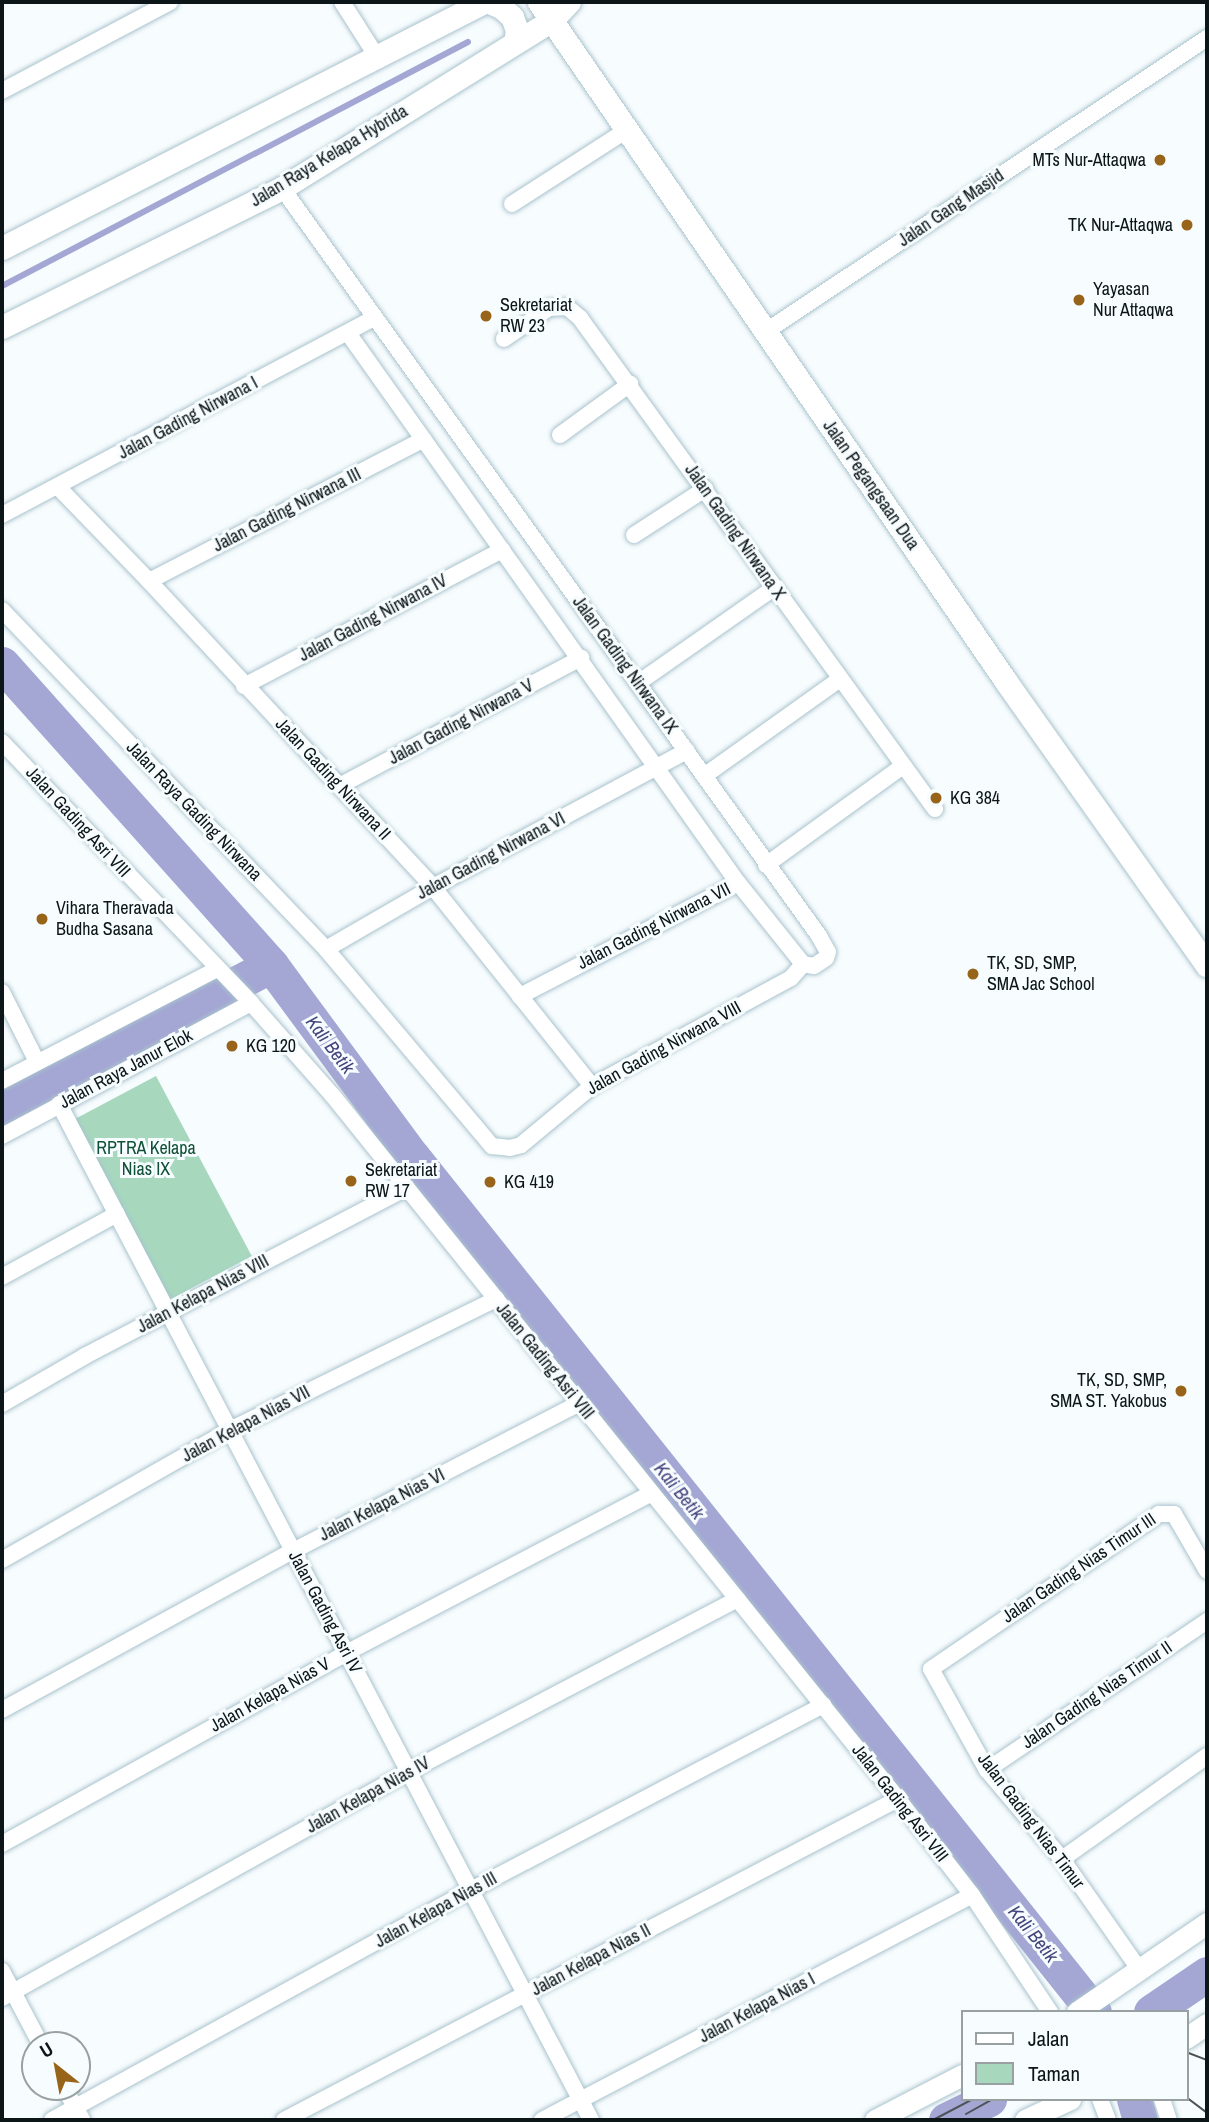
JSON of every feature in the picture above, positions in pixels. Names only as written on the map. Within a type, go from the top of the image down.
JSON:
[{"type":"main road","points":[[2,248],[466,9],[487,2],[501,7],[512,17],[517,30],[515,42]]},
{"type":"main road","name":"Jalan Raya Kelapa Hybrida","points":[[2,327],[282,188],[515,42],[546,11],[569,2]]},
{"type":"main road","name":"Jalan Pegangsaan Dua","points":[[546,11],[765,332],[1207,965]]},
{"type":"street","points":[[2,91],[170,2]]},
{"type":"street","points":[[342,2],[377,57]]},
{"type":"street","name":"Jalan Gang Masjid","points":[[765,332],[1207,38]]},
{"type":"street","points":[[512,204],[626,131]]},
{"type":"street","name":"Jalan Gading Nirwana IX","points":[[282,188],[687,751],[658,767],[348,333]]},
{"type":"street","name":"Jalan Gading Nirwana X","points":[[504,339],[549,308],[567,307],[580,318],[935,809]]},
{"type":"street","name":"Jalan Gading Nirwana I","points":[[2,515],[374,318]]},
{"type":"street","points":[[560,435],[630,384]]},
{"type":"street","name":"Jalan Gading Nirwana III","points":[[149,581],[424,439]]},
{"type":"street","name":"Jalan Gading Nirwana II","points":[[58,487],[149,581],[244,686],[341,785],[433,887],[592,1086]]},
{"type":"street","points":[[634,535],[705,489]]},
{"type":"street","name":"Jalan Gading Nirwana IV","points":[[244,686],[502,550]]},
{"type":"street","points":[[638,683],[775,587]]},
{"type":"street","name":"Jalan Raya Gading Nirwana","points":[[2,610],[326,949],[382,1017]]},
{"type":"street","name":"Jalan Gading Nirwana V","points":[[341,785],[582,658]]},
{"type":"street","points":[[704,776],[840,679]]},
{"type":"street","name":"Jalan Gading Asri VIII","points":[[2,742],[249,1001],[333,1096],[898,1798],[972,1895],[1049,2010]]},
{"type":"street","points":[[687,751],[766,866],[903,766]]},
{"type":"street","name":"Jalan Gading Nirwana VI","points":[[326,949],[433,887],[658,767]]},
{"type":"street","name":"Jalan Gading Nirwana VII","points":[[520,996],[738,883],[658,767]]},
{"type":"street","name":"Jalan Gading Nirwana VIII","points":[[382,1017],[492,1146],[510,1148],[521,1145],[592,1086],[790,978],[803,964],[814,966],[828,952],[820,936],[766,866]]},
{"type":"street","points":[[738,883],[803,964]]},
{"type":"street","points":[[2,1081],[218,970]]},
{"type":"street","points":[[2,992],[37,1062]]},
{"type":"street","name":"Jalan Raya Janur Elok","points":[[2,1136],[249,1001]]},
{"type":"street","name":"Jalan Gading Asri IV","points":[[59,1104],[591,2120]]},
{"type":"street","name":"Jalan Kelapa Nias VIII","points":[[2,1404],[168,1312],[407,1188]]},
{"type":"street","points":[[2,1277],[117,1214]]},
{"type":"street","name":"Jalan Kelapa Nias VII","points":[[2,1560],[230,1430],[496,1299]]},
{"type":"street","name":"Jalan Kelapa Nias VI","points":[[2,1710],[293,1551],[580,1403]]},
{"type":"street","name":"Jalan Kelapa Nias V","points":[[2,1844],[346,1653],[652,1493]]},
{"type":"street","name":"Jalan Gading Nias Timur III","points":[[931,1669],[1159,1514],[1174,1514],[1207,1571]]},
{"type":"street","name":"Jalan Kelapa Nias IV","points":[[7,1995],[408,1772],[737,1600]]},
{"type":"street","name":"Jalan Gading Nias Timur II","points":[[987,1770],[1207,1621]]},
{"type":"street","name":"Jalan Gading Nias Timur","points":[[931,1669],[987,1770],[1062,1859],[1139,1969]]},
{"type":"street","name":"Jalan Kelapa Nias III","points":[[52,2120],[78,2114],[471,1890],[823,1706]]},
{"type":"street","points":[[1062,1859],[1207,1756]]},
{"type":"street","name":"Jalan Kelapa Nias II","points":[[284,2120],[898,1798]]},
{"type":"street","name":"Jalan Kelapa Nias I","points":[[542,2120],[972,1895]]},
{"type":"street","points":[[1080,2010],[1207,1923]]},
{"type":"street","points":[[2,1971],[7,1995],[31,2031]]},
{"type":"street","points":[[1188,2037],[1207,2024]]},
{"type":"street","points":[[875,2120],[960,2076]]},
{"type":"street","points":[[1025,2120],[1066,2101]]},
{"type":"street","points":[[1101,2101],[1108,2120]]},
{"type":"street","points":[[1163,2101],[1169,2120]]},
{"type":"green space","name":"RPTRA Kelapa Nias IX","points":[[156,1076],[252,1256],[167,1301],[71,1121]]},
{"type":"waterway","points":[[2,286],[468,42]]},
{"type":"waterway","name":"Kali Betik","points":[[2,664],[271,965],[412,1156],[1092,2010]]},
{"type":"waterway","name":"Kali Betik","points":[[2,1107],[271,965]]},
{"type":"waterway","points":[[1154,2010],[1207,1974]]},
{"type":"waterway","points":[[946,2120],[985,2101]]},
{"type":"waterway","name":"Kali Betik","points":[[1135,2101],[1140,2120]]},
{"type":"tram line","points":[[1188,2053],[1207,2060]]},
{"type":"tram line","points":[[1188,2099],[1207,2113]]},
{"type":"tram line","points":[[933,2120],[969,2101]]},
{"type":"tram line","points":[[966,2114],[989,2101]]},
{"type":"place","name":"MTs Nur-Attaqwa","points":[[1160,160]]},
{"type":"place","name":"TK Nur-Attaqwa","points":[[1187,225]]},
{"type":"place","name":"Yayasan Nur Attaqwa","points":[[1079,300]]},
{"type":"place","name":"Sekretariat RW 23","points":[[486,316]]},
{"type":"place","name":"KG 384","points":[[936,798]]},
{"type":"place","name":"Vihara Theravada Budha Sasana","points":[[42,919]]},
{"type":"place","name":"TK, SD, SMP, SMA Jac School","points":[[973,974]]},
{"type":"place","name":"KG 120","points":[[232,1046]]},
{"type":"place","name":"Sekretariat RW 17","points":[[351,1181]]},
{"type":"place","name":"KG 419","points":[[490,1182]]},
{"type":"place","name":"TK, SD, SMP, SMA ST. Yakobus","points":[[1181,1391]]}]
